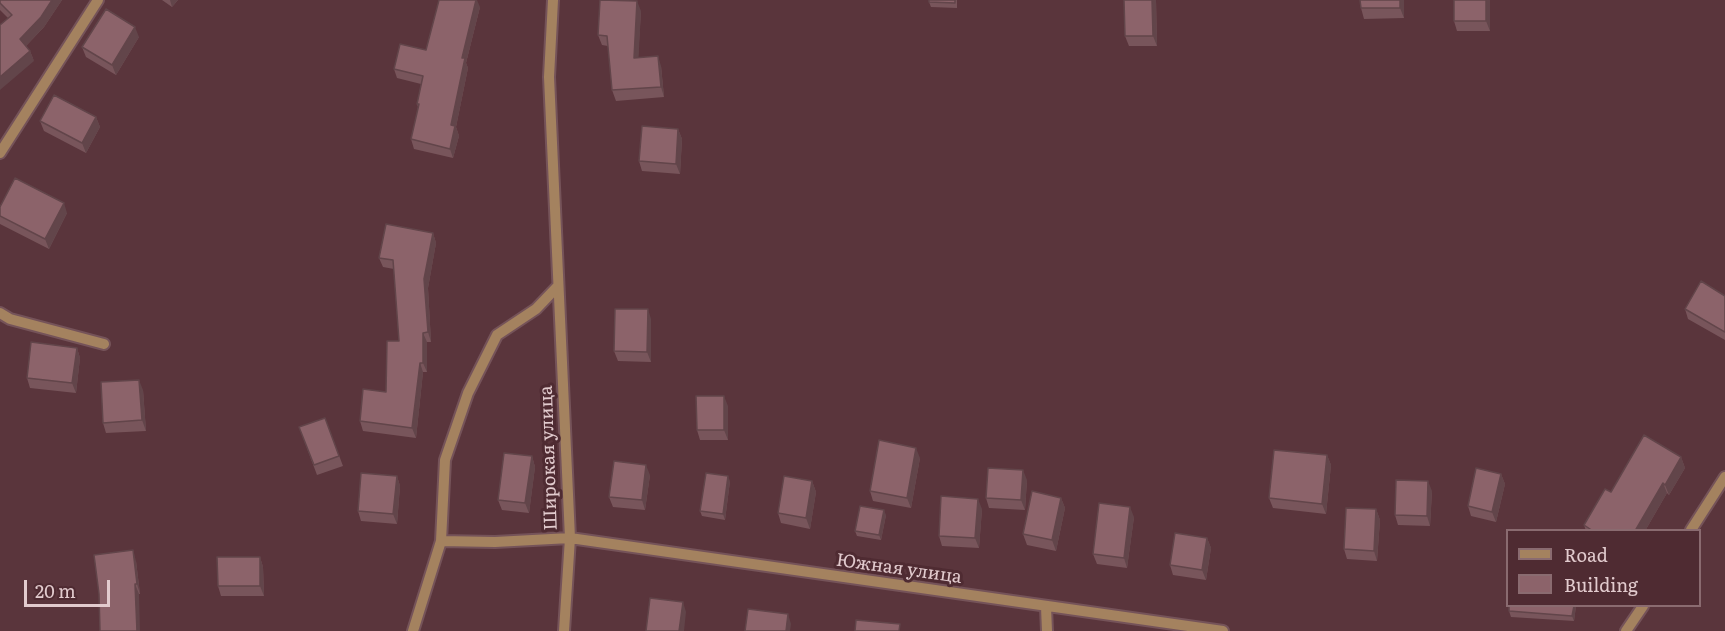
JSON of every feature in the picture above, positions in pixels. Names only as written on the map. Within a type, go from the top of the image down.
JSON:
[{"type":"street","points":[[0,153],[98,0]]},
{"type":"street","name":"Широкая улица","points":[[441,541],[495,542],[570,538],[549,77],[553,0]]},
{"type":"street","points":[[413,631],[441,541],[445,460],[468,393],[497,334],[536,309],[558,286]]},
{"type":"street","points":[[0,314],[10,319],[104,344]]},
{"type":"street","points":[[1692,529],[1725,477]]},
{"type":"street","points":[[564,631],[570,538]]},
{"type":"street","name":"Южная улица","points":[[570,538],[1223,631]]},
{"type":"street","points":[[1046,607],[1047,631]]},
{"type":"street","points":[[1626,631],[1641,607]]},
{"type":"building","points":[[0,0],[52,0],[41,17],[20,39],[30,51],[0,77],[0,25],[12,15],[0,3]]},
{"type":"building","points":[[439,0],[476,0],[462,58],[465,58],[451,125],[455,126],[450,149],[411,139],[423,76],[394,69],[400,44],[426,50]]},
{"type":"building","points":[[600,0],[637,1],[634,58],[658,56],[661,87],[612,90],[607,36],[598,35]]},
{"type":"building","points":[[929,0],[955,0],[955,3],[929,2]]},
{"type":"building","points":[[1124,0],[1152,0],[1153,36],[1125,36]]},
{"type":"building","points":[[1360,0],[1400,0],[1400,8],[1361,8]]},
{"type":"building","points":[[1454,0],[1486,0],[1486,21],[1454,21]]},
{"type":"building","points":[[106,9],[135,27],[112,65],[82,47]]},
{"type":"building","points":[[54,95],[96,117],[82,143],[40,121]]},
{"type":"building","points":[[642,126],[678,129],[676,164],[639,161]]},
{"type":"building","points":[[15,178],[64,203],[45,239],[0,216],[0,207]]},
{"type":"building","points":[[386,224],[433,233],[424,279],[428,332],[423,333],[423,363],[420,363],[412,428],[360,421],[363,389],[386,392],[387,341],[399,341],[393,260],[379,258]]},
{"type":"building","points":[[1701,281],[1725,296],[1725,332],[1685,309]]},
{"type":"building","points":[[615,309],[648,309],[647,352],[614,351]]},
{"type":"building","points":[[31,342],[77,348],[72,383],[27,378]]},
{"type":"building","points":[[139,380],[142,420],[103,423],[101,382]]},
{"type":"building","points":[[696,396],[724,396],[724,430],[697,430]]},
{"type":"building","points":[[325,418],[339,456],[314,465],[299,427]]},
{"type":"building","points":[[1644,435],[1681,457],[1636,529],[1590,529],[1584,525],[1605,489],[1611,492]]},
{"type":"building","points":[[879,440],[916,448],[907,498],[870,491]]},
{"type":"building","points":[[1274,450],[1327,455],[1322,504],[1269,498]]},
{"type":"building","points":[[504,453],[532,456],[525,503],[498,500]]},
{"type":"building","points":[[614,461],[646,465],[642,500],[609,497]]},
{"type":"building","points":[[988,468],[1023,470],[1021,500],[986,498]]},
{"type":"building","points":[[1476,468],[1501,474],[1492,512],[1468,506]]},
{"type":"building","points":[[361,473],[397,476],[393,514],[358,511]]},
{"type":"building","points":[[706,473],[728,476],[723,514],[700,511]]},
{"type":"building","points":[[784,476],[812,481],[806,518],[778,513]]},
{"type":"building","points":[[1396,480],[1428,481],[1427,516],[1395,515]]},
{"type":"building","points":[[1032,491],[1061,498],[1052,540],[1023,534]]},
{"type":"building","points":[[941,496],[978,499],[975,538],[939,536]]},
{"type":"building","points":[[1099,503],[1130,507],[1124,558],[1093,554]]},
{"type":"building","points":[[860,506],[884,510],[879,535],[855,531]]},
{"type":"building","points":[[1346,508],[1376,509],[1374,551],[1344,549]]},
{"type":"building","points":[[1175,533],[1207,538],[1202,570],[1170,565]]},
{"type":"building","points":[[133,550],[137,584],[135,584],[137,631],[100,631],[99,594],[94,555]]},
{"type":"building","points":[[217,557],[260,557],[260,586],[218,586]]},
{"type":"building","points":[[650,598],[683,602],[679,631],[646,631]]},
{"type":"building","points":[[1509,607],[1574,607],[1572,616],[1509,611]]},
{"type":"building","points":[[748,609],[788,614],[786,631],[745,631]]},
{"type":"building","points":[[856,620],[900,624],[899,631],[855,631]]}]
